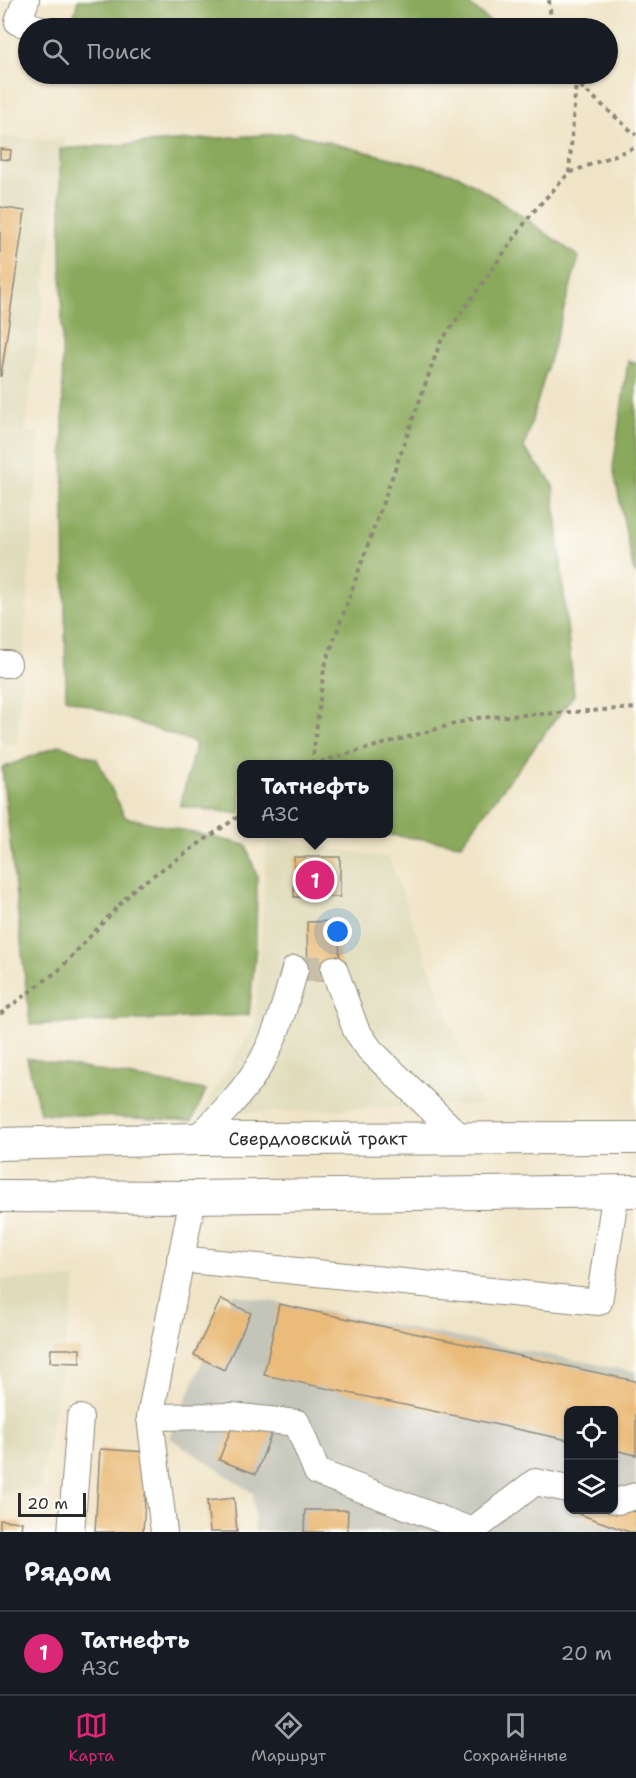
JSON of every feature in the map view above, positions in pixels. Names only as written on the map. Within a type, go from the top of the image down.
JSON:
[{"type":"main road","name":"Свердловский тракт","points":[[0,1144],[196,1139],[636,1138]]},
{"type":"main road","points":[[0,1196],[193,1197],[626,1191]]},
{"type":"lane","points":[[19,18],[26,0]]},
{"type":"lane","points":[[196,1139],[213,1124],[261,1063],[279,1025],[295,969]]},
{"type":"lane","points":[[334,969],[356,1030],[370,1050],[460,1137]]},
{"type":"lane","points":[[180,1259],[598,1302],[626,1191]]},
{"type":"lane","points":[[164,1532],[150,1417],[193,1197]]},
{"type":"lane","points":[[150,1417],[232,1416],[297,1423],[317,1472],[472,1531],[535,1482],[564,1488]]},
{"type":"lane","points":[[71,1532],[80,1418]]},
{"type":"lane","points":[[618,1501],[636,1496]]},
{"type":"path","points":[[549,0],[551,18]]},
{"type":"path","points":[[569,173],[576,84]]},
{"type":"path","points":[[579,84],[636,135]]},
{"type":"path","points":[[312,760],[324,668],[440,343],[532,213],[569,173],[636,147]]},
{"type":"path","points":[[326,760],[476,718],[636,708]]},
{"type":"path","points":[[0,1014],[59,970],[135,888],[237,817]]},
{"type":"shaded area","points":[[0,137],[65,140],[25,432],[40,433],[17,744],[0,743]]},
{"type":"shaded area","points":[[267,838],[389,858],[481,1105],[200,1114],[255,1025]]},
{"type":"shaded area","points":[[0,1279],[77,1279],[40,1488],[0,1494]]},
{"type":"shaded area","points":[[233,1294],[636,1372],[636,1532],[255,1532],[253,1493],[169,1437]]},
{"type":"green space","points":[[78,0],[464,0],[486,18],[74,18]]},
{"type":"green space","points":[[292,133],[458,175],[507,205],[579,257],[524,448],[553,484],[574,695],[461,844],[393,835],[393,760],[237,760],[237,813],[180,806],[196,743],[66,698],[60,149]]},
{"type":"green space","points":[[628,361],[636,362],[636,575],[613,467]]},
{"type":"green space","points":[[60,745],[97,759],[125,817],[246,845],[257,876],[256,947],[249,1015],[30,1025],[2,768]]},
{"type":"green space","points":[[27,1058],[206,1090],[192,1121],[40,1113]]},
{"type":"building","points":[[0,149],[11,150],[10,160],[0,159]]},
{"type":"building","points":[[0,207],[25,211],[1,376],[0,376]]},
{"type":"building","points":[[294,857],[340,857],[340,897],[294,897]]},
{"type":"building","points":[[339,921],[340,980],[308,981],[307,922]]},
{"type":"building","points":[[221,1299],[251,1313],[224,1370],[194,1355]]},
{"type":"building","points":[[279,1304],[636,1381],[636,1455],[618,1451],[618,1406],[564,1406],[564,1439],[264,1375]]},
{"type":"building","points":[[51,1349],[80,1349],[80,1363],[50,1362]]},
{"type":"building","points":[[235,1418],[272,1432],[256,1474],[219,1460]]},
{"type":"building","points":[[100,1449],[148,1452],[143,1532],[95,1532]]},
{"type":"building","points":[[234,1498],[237,1532],[210,1532],[207,1501]]},
{"type":"building","points":[[618,1505],[636,1512],[636,1532],[629,1532],[579,1514],[618,1514]]},
{"type":"building","points":[[305,1510],[348,1510],[347,1532],[304,1532]]},
{"type":"building","points":[[0,1520],[22,1522],[21,1532],[0,1532]]},
{"type":"tunnel","points":[[295,969],[334,969]]},
{"type":"place","name":"Татнефть","points":[[315,880]]}]
